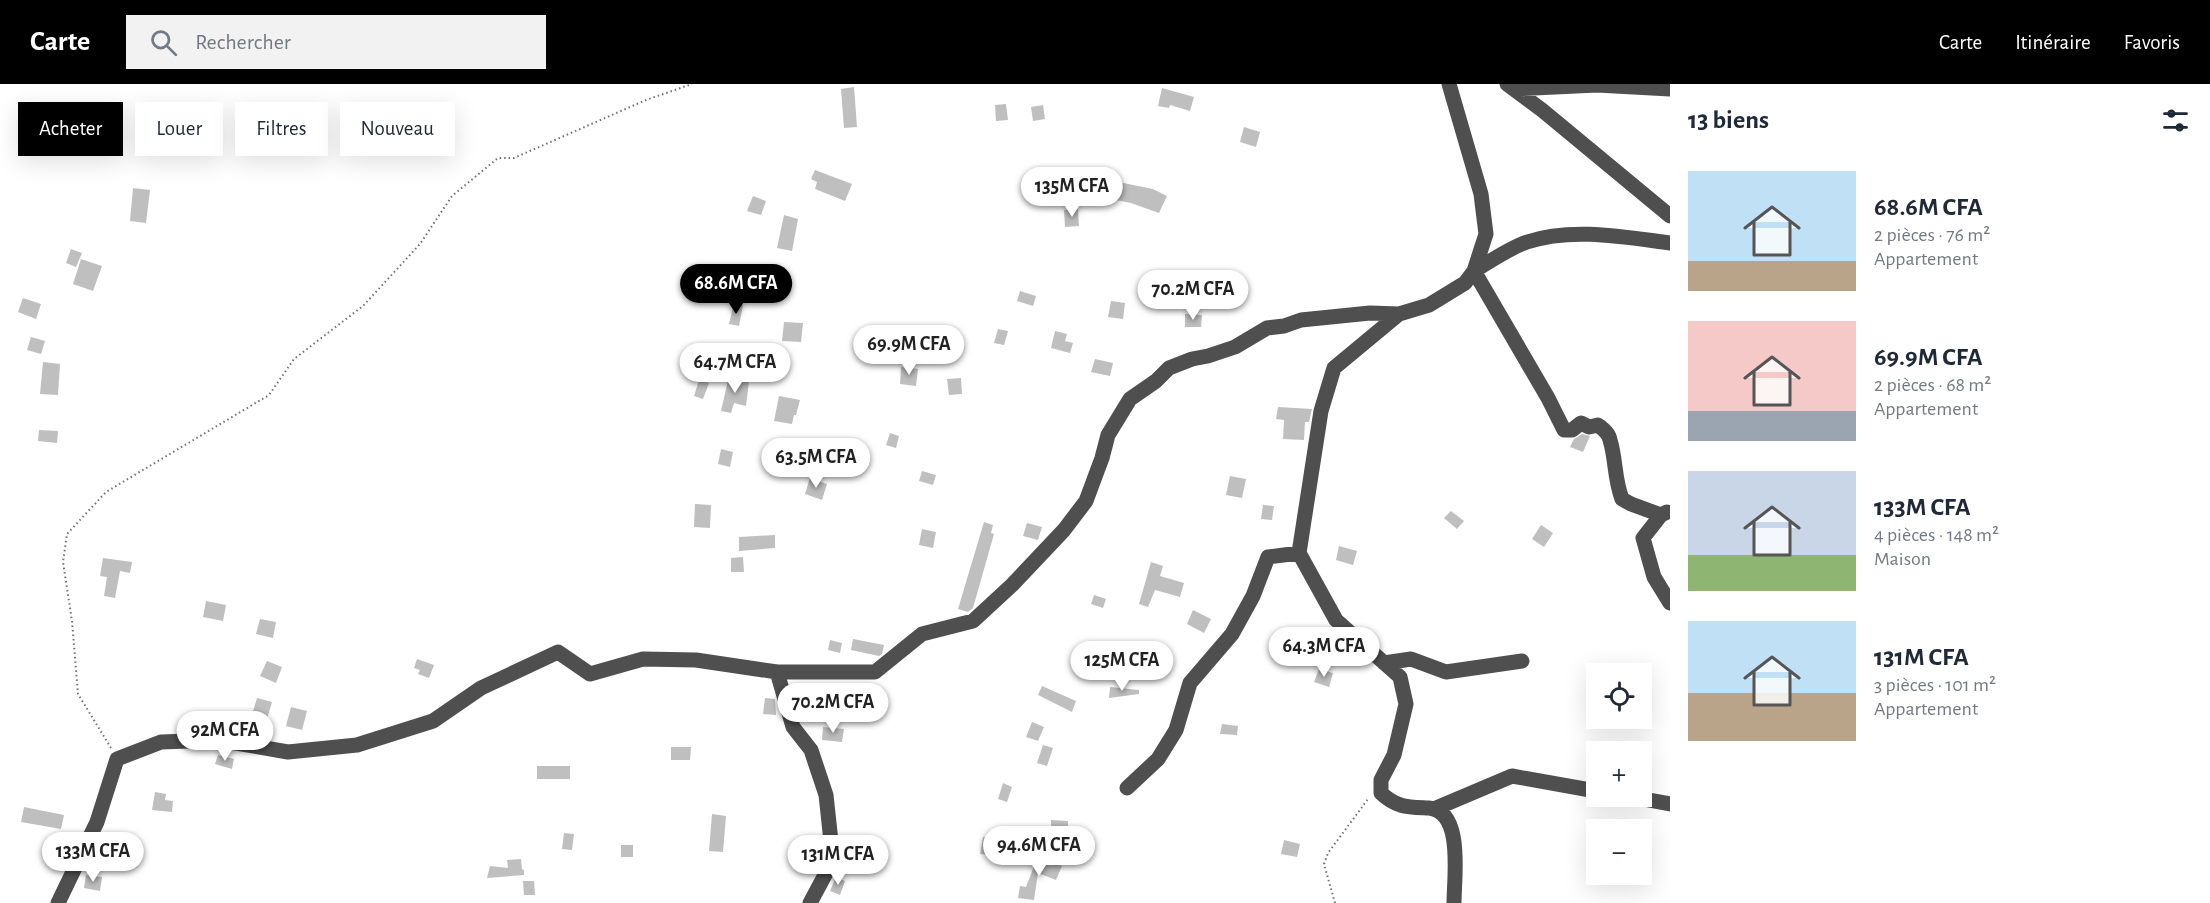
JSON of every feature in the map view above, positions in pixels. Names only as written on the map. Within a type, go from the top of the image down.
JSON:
[{"type":"street","points":[[58,903],[97,822],[117,759],[161,742],[218,740],[288,752],[357,745],[433,720],[481,688],[558,652],[590,674],[643,659],[696,660],[777,672],[875,672],[922,634],[974,621],[1064,530],[1086,501],[1108,435],[1130,399],[1156,381],[1169,368],[1235,347],[1267,328],[1284,326],[1301,320],[1370,313],[1399,314],[1429,306],[1465,283],[1474,271],[1486,234],[1481,194],[1449,84]]},
{"type":"street","points":[[1510,86],[1670,89]]},
{"type":"street","points":[[1510,86],[1670,216]]},
{"type":"street","points":[[1474,271],[1527,242],[1561,234],[1620,236],[1670,243]]},
{"type":"street","points":[[1474,271],[1548,398],[1564,430],[1572,430],[1581,423],[1589,427],[1598,424],[1610,438],[1614,469],[1622,499],[1631,504],[1666,513],[1643,538],[1654,577],[1670,603]]},
{"type":"street","points":[[1399,314],[1334,368],[1321,411],[1299,553],[1336,620],[1400,677],[1406,704],[1394,755],[1381,780],[1381,793],[1392,802],[1404,806],[1434,808],[1512,776],[1586,789]]},
{"type":"street","points":[[1127,788],[1158,759],[1176,730],[1190,683],[1232,634],[1252,596],[1268,557],[1299,553]]},
{"type":"street","points":[[1384,663],[1411,659],[1446,672],[1522,661]]},
{"type":"street","points":[[777,672],[793,727],[811,750],[826,795],[833,860],[810,903]]},
{"type":"street","points":[[1652,801],[1670,804]]},
{"type":"street","points":[[1434,808],[1448,819],[1454,831],[1454,903]]},
{"type":"path","points":[[117,759],[78,694],[72,621],[63,562],[67,534],[106,492],[269,395],[294,359],[363,306],[420,244],[452,196],[498,158],[514,158],[646,100],[692,84]]},
{"type":"path","points":[[1335,903],[1324,864],[1328,853],[1365,800],[1381,793]]},
{"type":"building","points":[[854,87],[857,127],[844,128],[841,89]]},
{"type":"building","points":[[1162,88],[1194,97],[1190,111],[1170,105],[1169,108],[1158,106]]},
{"type":"building","points":[[1006,104],[1008,120],[996,121],[995,105]]},
{"type":"building","points":[[1043,105],[1045,119],[1033,121],[1031,107]]},
{"type":"building","points":[[1244,127],[1260,132],[1256,147],[1240,142]]},
{"type":"building","points":[[815,170],[852,184],[845,201],[815,189],[817,182],[811,179]]},
{"type":"building","points":[[1079,174],[1153,189],[1167,196],[1159,213],[1131,203],[1075,192]]},
{"type":"building","points":[[133,188],[150,190],[146,223],[130,221]]},
{"type":"building","points":[[753,196],[766,201],[761,215],[747,211]]},
{"type":"building","points":[[1078,209],[1079,226],[1065,227],[1064,210]]},
{"type":"building","points":[[784,215],[798,219],[792,251],[777,248]]},
{"type":"building","points":[[71,249],[82,253],[76,267],[66,263]]},
{"type":"building","points":[[81,259],[102,266],[93,291],[73,284]]},
{"type":"building","points":[[1020,291],[1036,296],[1033,306],[1017,301]]},
{"type":"building","points":[[23,298],[41,304],[36,319],[18,312]]},
{"type":"building","points":[[1111,301],[1125,303],[1123,319],[1108,317]]},
{"type":"building","points":[[734,303],[743,305],[739,326],[729,324]]},
{"type":"building","points":[[1185,314],[1202,315],[1201,327],[1185,327]]},
{"type":"building","points":[[784,322],[803,323],[801,342],[782,341]]},
{"type":"building","points":[[998,329],[1008,331],[1004,345],[994,343]]},
{"type":"building","points":[[1055,331],[1067,334],[1065,341],[1073,343],[1070,353],[1051,348]]},
{"type":"building","points":[[31,337],[45,341],[41,354],[27,350]]},
{"type":"building","points":[[1095,359],[1113,363],[1110,376],[1091,372]]},
{"type":"building","points":[[43,362],[60,364],[58,395],[40,394]]},
{"type":"building","points":[[704,367],[718,369],[716,381],[702,378]]},
{"type":"building","points":[[901,367],[918,369],[916,386],[900,384]]},
{"type":"building","points":[[729,376],[749,381],[746,406],[734,403],[731,413],[721,411]]},
{"type":"building","points":[[961,378],[962,394],[949,395],[947,379]]},
{"type":"building","points":[[699,380],[709,383],[703,399],[694,396]]},
{"type":"building","points":[[779,396],[800,400],[792,424],[774,421]]},
{"type":"building","points":[[1278,407],[1312,409],[1309,422],[1305,422],[1304,440],[1283,439],[1284,420],[1276,419]]},
{"type":"building","points":[[39,430],[58,431],[57,443],[38,441]]},
{"type":"building","points":[[890,433],[899,436],[896,448],[886,445]]},
{"type":"building","points":[[1582,434],[1590,436],[1583,452],[1570,447],[1574,439]]},
{"type":"building","points":[[721,449],[733,452],[730,467],[718,464]]},
{"type":"building","points":[[852,450],[864,457],[860,466],[847,459]]},
{"type":"building","points":[[922,471],[936,475],[933,485],[919,481]]},
{"type":"building","points":[[1230,476],[1246,479],[1242,498],[1226,495]]},
{"type":"building","points":[[810,478],[827,484],[822,500],[805,494]]},
{"type":"building","points":[[695,504],[711,505],[710,528],[694,527]]},
{"type":"building","points":[[1263,505],[1274,506],[1272,520],[1261,519]]},
{"type":"building","points":[[1451,511],[1464,521],[1457,529],[1444,518]]},
{"type":"building","points":[[984,522],[993,525],[991,533],[994,534],[973,608],[968,612],[958,609]]},
{"type":"building","points":[[1027,523],[1042,527],[1038,540],[1023,536]]},
{"type":"building","points":[[1541,525],[1553,533],[1544,547],[1532,539]]},
{"type":"building","points":[[922,529],[936,532],[933,548],[919,545]]},
{"type":"building","points":[[775,535],[775,548],[739,551],[739,537]]},
{"type":"building","points":[[1339,546],[1357,551],[1353,565],[1336,560]]},
{"type":"building","points":[[743,557],[744,572],[731,572],[731,558]]},
{"type":"building","points":[[103,558],[132,562],[130,573],[120,571],[115,598],[104,596],[107,577],[100,576]]},
{"type":"building","points":[[1151,562],[1163,566],[1160,576],[1184,583],[1180,597],[1155,590],[1148,607],[1139,604]]},
{"type":"building","points":[[1094,595],[1106,599],[1103,608],[1091,604]]},
{"type":"building","points":[[206,601],[226,605],[223,621],[203,617]]},
{"type":"building","points":[[1193,610],[1211,619],[1204,633],[1187,624]]},
{"type":"building","points":[[260,619],[276,622],[273,638],[256,634]]},
{"type":"building","points":[[853,639],[884,645],[882,654],[879,656],[851,650]]},
{"type":"building","points":[[830,640],[842,643],[840,653],[828,650]]},
{"type":"building","points":[[417,659],[434,665],[429,678],[418,674],[420,670],[414,668]]},
{"type":"building","points":[[267,661],[282,667],[276,683],[260,676]]},
{"type":"building","points":[[1319,669],[1333,673],[1329,687],[1314,682]]},
{"type":"building","points":[[1042,686],[1076,701],[1072,712],[1038,695]]},
{"type":"building","points":[[1110,687],[1139,690],[1139,694],[1109,698]]},
{"type":"building","points":[[257,698],[272,702],[267,719],[252,715]]},
{"type":"building","points":[[765,698],[775,699],[776,715],[763,714]]},
{"type":"building","points":[[291,707],[307,711],[302,730],[286,726]]},
{"type":"building","points":[[1032,722],[1044,727],[1038,741],[1026,737]]},
{"type":"building","points":[[1222,724],[1238,726],[1237,735],[1220,734]]},
{"type":"building","points":[[823,727],[844,729],[842,742],[822,740]]},
{"type":"building","points":[[1043,745],[1053,748],[1047,766],[1037,763]]},
{"type":"building","points":[[671,747],[691,747],[690,760],[671,760]]},
{"type":"building","points":[[218,755],[234,759],[232,769],[215,764]]},
{"type":"building","points":[[537,766],[570,766],[570,779],[537,779]]},
{"type":"building","points":[[1003,783],[1012,787],[1007,802],[998,799]]},
{"type":"building","points":[[155,792],[166,794],[165,800],[173,801],[172,812],[152,810]]},
{"type":"building","points":[[24,807],[64,815],[61,829],[21,822]]},
{"type":"building","points":[[712,814],[726,816],[723,852],[709,851]]},
{"type":"building","points":[[1051,820],[1068,821],[1068,830],[1051,830]]},
{"type":"building","points":[[564,833],[574,834],[572,850],[562,849]]},
{"type":"building","points":[[983,837],[993,839],[990,855],[980,854]]},
{"type":"building","points":[[1284,840],[1300,844],[1297,857],[1281,854]]},
{"type":"building","points":[[621,845],[633,845],[633,857],[621,857]]},
{"type":"building","points":[[1038,856],[1062,866],[1056,880],[1038,873],[1034,900],[1018,898],[1020,886],[1026,887]]},
{"type":"building","points":[[521,859],[524,875],[487,878],[490,866],[508,868],[507,860]]},
{"type":"building","points":[[86,875],[102,877],[100,891],[84,888]]},
{"type":"building","points":[[836,877],[845,881],[840,895],[830,891]]},
{"type":"building","points":[[523,881],[534,881],[535,895],[524,895]]}]
